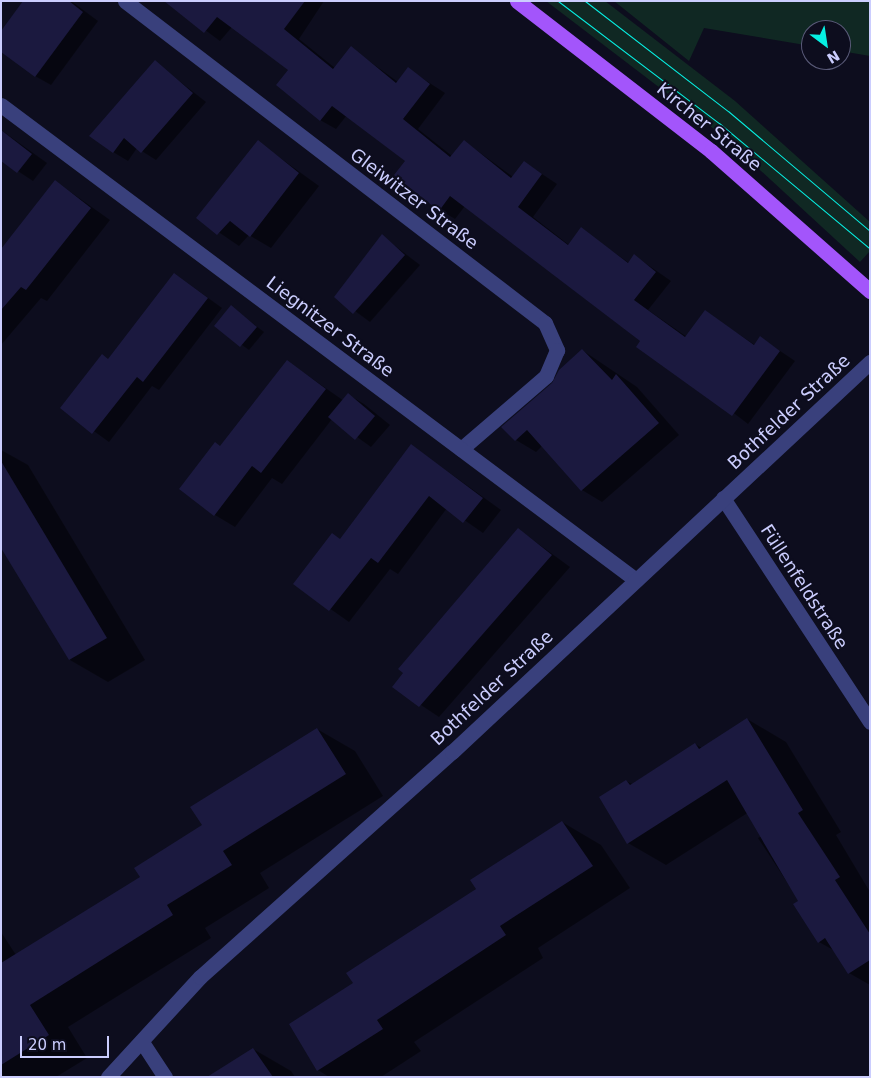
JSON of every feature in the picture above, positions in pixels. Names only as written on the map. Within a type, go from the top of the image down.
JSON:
[{"type":"main road","name":"Kircher Straße","points":[[517,1],[712,151],[870,291]]},
{"type":"street","name":"Gleiwitzer Straße","points":[[125,1],[545,323],[558,350],[546,376],[461,449]]},
{"type":"street","name":"Liegnitzer Straße","points":[[1,105],[636,580]]},
{"type":"street","name":"Bothfelder Straße","points":[[108,1077],[200,977],[636,580],[870,362]]},
{"type":"street","name":"Füllenfeldstraße","points":[[723,498],[870,722]]},
{"type":"street","points":[[142,1042],[165,1077]]},
{"type":"green space","points":[[546,1],[605,1],[735,101],[870,222],[870,251],[860,262],[723,136]]},
{"type":"green space","points":[[614,1],[870,1],[870,56],[851,53],[851,20],[801,20],[801,44],[704,28],[689,61]]},
{"type":"building","points":[[23,1],[69,1],[83,12],[35,77],[1,52],[1,31]]},
{"type":"building","points":[[164,1],[305,1],[284,29],[333,69],[351,46],[396,83],[408,67],[430,84],[403,119],[450,157],[464,140],[511,178],[524,161],[542,174],[518,207],[568,245],[581,227],[628,263],[634,254],[656,272],[634,300],[685,337],[705,310],[754,345],[760,336],[780,351],[732,416],[636,347],[640,341],[450,196],[439,211],[394,175],[405,161],[332,106],[320,121],[276,85],[288,70],[217,17],[204,33]]},
{"type":"building","points":[[155,60],[193,93],[141,153],[124,138],[113,153],[89,136]]},
{"type":"building","points":[[1,130],[32,154],[17,173],[1,161]]},
{"type":"building","points":[[258,140],[299,173],[250,237],[230,221],[217,235],[196,218]]},
{"type":"building","points":[[55,180],[91,208],[26,290],[21,287],[1,310],[1,249]]},
{"type":"building","points":[[382,234],[405,255],[353,314],[334,297]]},
{"type":"building","points":[[174,273],[208,298],[143,382],[137,377],[92,434],[60,408],[102,354],[108,359]]},
{"type":"building","points":[[231,305],[257,327],[240,347],[214,326]]},
{"type":"building","points":[[582,349],[612,380],[616,374],[659,423],[581,491],[527,430],[515,441],[501,427],[552,383],[559,370]]},
{"type":"building","points":[[287,360],[326,389],[261,473],[252,466],[214,516],[179,489],[215,442],[220,446]]},
{"type":"building","points":[[348,393],[375,416],[355,440],[328,417]]},
{"type":"building","points":[[411,444],[483,498],[463,523],[429,496],[378,563],[371,558],[329,611],[293,584],[332,533],[340,539]]},
{"type":"building","points":[[1,461],[107,638],[69,660],[1,548]]},
{"type":"building","points":[[518,528],[552,555],[419,707],[392,687],[403,673],[398,669]]},
{"type":"building","points":[[747,718],[803,810],[798,813],[840,877],[835,880],[870,934],[870,960],[848,974],[825,938],[818,943],[793,904],[798,901],[727,780],[627,844],[599,797],[626,780],[630,785],[695,743],[699,749]]},
{"type":"building","points":[[317,728],[346,774],[223,851],[232,865],[167,905],[173,915],[30,1005],[49,1035],[1,1065],[1,963],[140,877],[134,868],[202,825],[190,807]]},
{"type":"building","points":[[562,821],[593,866],[500,926],[506,935],[377,1020],[383,1029],[317,1071],[289,1024],[353,983],[346,973],[476,889],[470,880]]},
{"type":"building","points":[[253,1048],[273,1077],[207,1077]]},
{"type":"tram line","points":[[558,1],[719,123],[870,249]]},
{"type":"tram line","points":[[585,1],[728,111],[870,231]]}]
